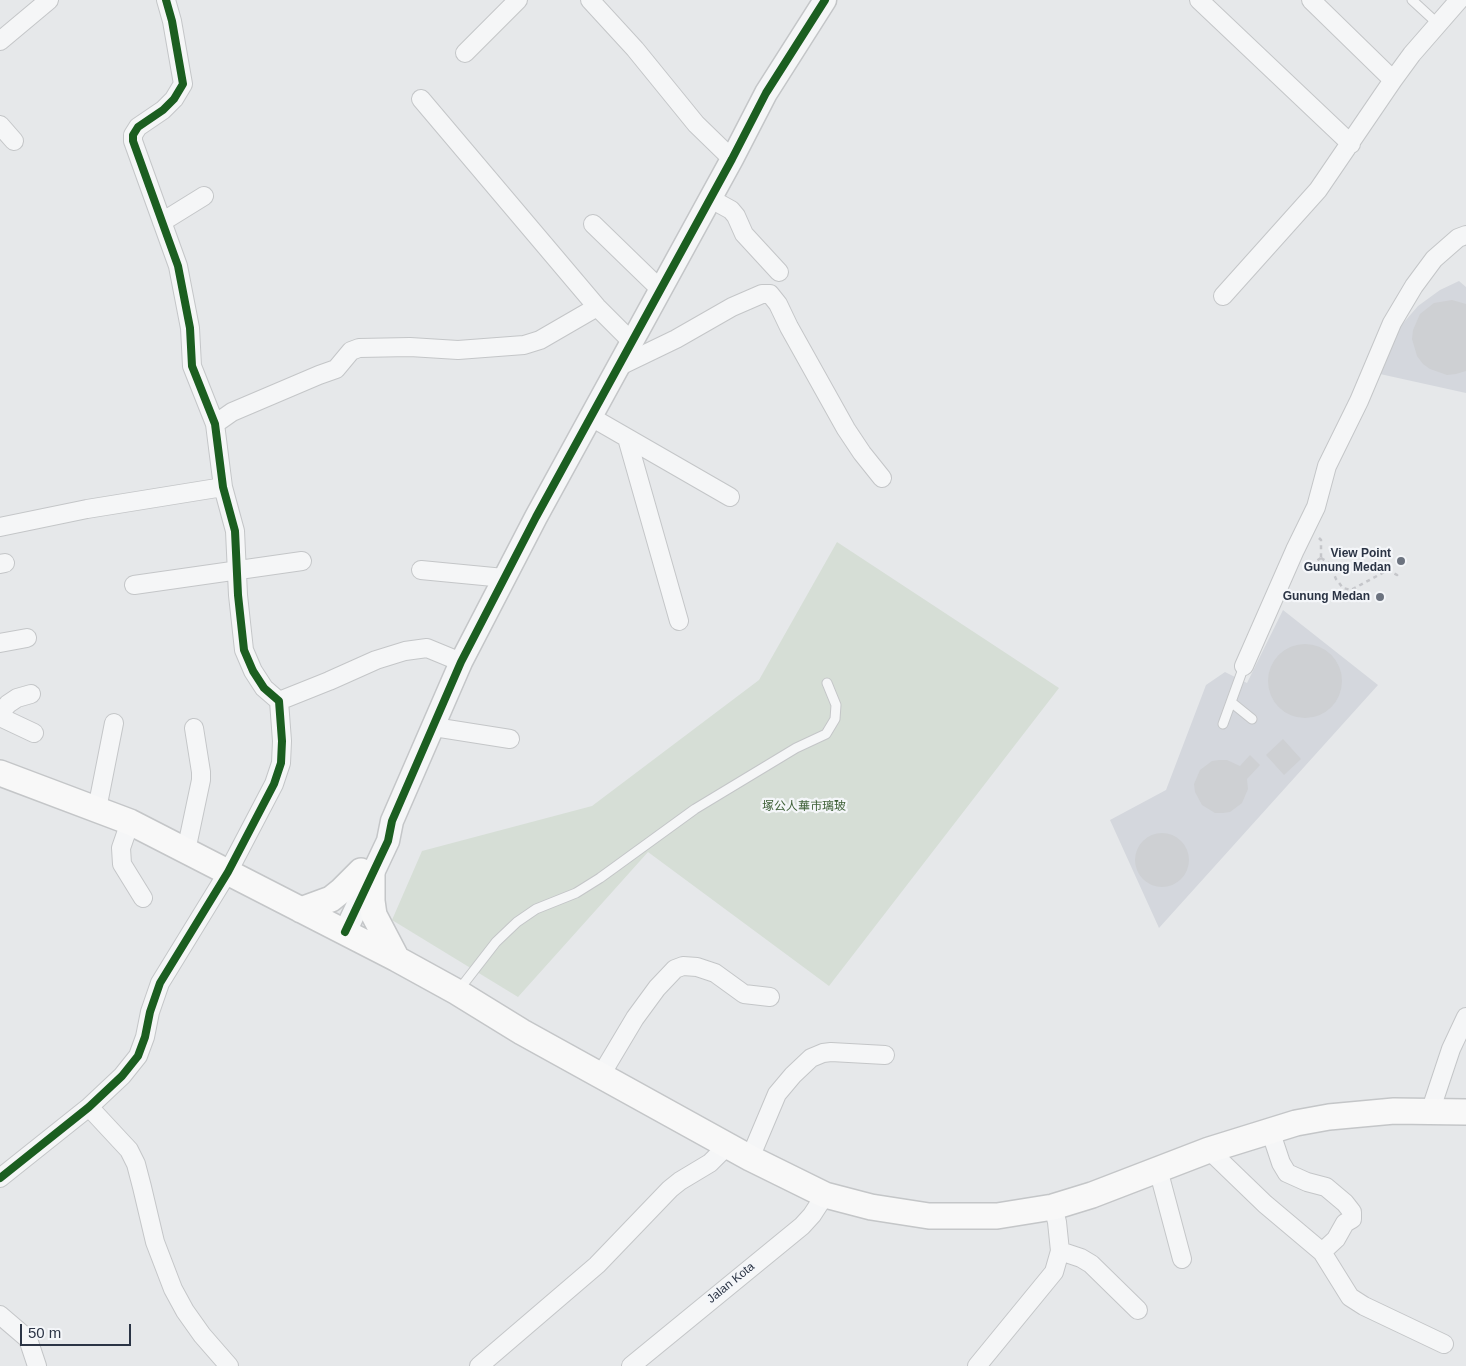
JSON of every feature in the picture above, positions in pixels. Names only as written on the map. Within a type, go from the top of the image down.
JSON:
[{"type":"main road","points":[[0,773],[130,822],[397,959],[457,992],[522,1032],[750,1158],[825,1195],[871,1208],[929,1216],[997,1216],[1053,1207],[1092,1195],[1209,1150],[1270,1130],[1329,1117],[1394,1112],[1466,1112]]},
{"type":"main road","points":[[301,910],[331,899],[366,874],[374,915],[397,959]]},
{"type":"street","points":[[0,41],[49,0]]},
{"type":"street","points":[[0,1178],[89,1107],[122,1076],[138,1056],[160,982],[228,872],[274,784],[280,763],[282,741],[278,701],[264,688],[252,671],[244,650],[236,570],[235,531],[223,487],[215,424],[192,366],[190,328],[178,266],[135,148],[133,135],[138,127],[164,110],[174,99],[183,84],[172,21],[166,0]]},
{"type":"street","points":[[465,54],[518,0]]},
{"type":"street","points":[[590,0],[635,49],[696,124],[732,159]]},
{"type":"street","points":[[340,930],[366,874],[379,836],[390,826],[461,662],[504,578],[711,199],[766,93],[825,0]]},
{"type":"street","points":[[1198,0],[1350,144]]},
{"type":"street","points":[[1311,0],[1393,80]]},
{"type":"street","points":[[1223,296],[1318,190],[1412,54],[1459,0]]},
{"type":"street","points":[[420,99],[597,307],[632,342]]},
{"type":"street","points":[[0,125],[14,141]]},
{"type":"street","points":[[162,222],[204,196]]},
{"type":"street","points":[[711,199],[731,210],[736,216],[744,234],[779,272]]},
{"type":"street","points":[[593,224],[661,290]]},
{"type":"street","points":[[1244,666],[1316,507],[1327,466],[1359,401],[1392,323],[1414,286],[1434,259],[1452,242],[1466,235]]},
{"type":"street","points":[[620,366],[676,339],[732,307],[762,294],[770,294],[778,304],[846,429],[882,478]]},
{"type":"street","points":[[215,424],[232,412],[336,369],[351,351],[359,348],[458,350],[524,345],[540,340],[597,307]]},
{"type":"street","points":[[591,417],[730,497]]},
{"type":"street","points":[[627,438],[679,621]]},
{"type":"street","points":[[0,527],[87,509],[223,487]]},
{"type":"street","points":[[134,585],[302,561]]},
{"type":"street","points":[[421,570],[504,578]]},
{"type":"street","points":[[0,643],[27,638]]},
{"type":"street","points":[[278,701],[376,660],[405,651],[427,648],[461,662]]},
{"type":"street","points":[[32,694],[12,701],[0,715],[34,733]]},
{"type":"street","points":[[97,809],[114,723]]},
{"type":"street","points":[[434,727],[510,739]]},
{"type":"street","points":[[186,851],[200,792],[201,772],[194,728]]},
{"type":"street","points":[[130,822],[121,848],[122,864],[143,898]]},
{"type":"street","points":[[601,1075],[635,1018],[657,988],[675,969],[683,966],[697,967],[715,973],[744,994],[770,997]]},
{"type":"street","points":[[1430,1112],[1451,1049],[1466,1016]]},
{"type":"street","points":[[750,1158],[777,1094],[811,1058],[831,1052],[885,1055]]},
{"type":"street","points":[[89,1107],[129,1150],[136,1164],[155,1242],[173,1289],[185,1311],[202,1335],[229,1366]]},
{"type":"street","points":[[1270,1130],[1281,1163],[1287,1172],[1307,1182],[1326,1188],[1345,1203],[1352,1212],[1352,1219],[1342,1226],[1336,1240],[1322,1252]]},
{"type":"street","points":[[479,1366],[597,1265],[670,1189],[710,1163],[720,1154],[726,1144]]},
{"type":"street","points":[[1209,1150],[1259,1198],[1322,1252],[1344,1289],[1355,1301],[1444,1344]]},
{"type":"street","points":[[1158,1169],[1182,1259]]},
{"type":"street","name":"Jalan Kota","points":[[631,1366],[802,1226],[825,1195]]},
{"type":"street","points":[[984,1364],[1054,1272],[1060,1251],[1057,1222],[1053,1207]]},
{"type":"street","points":[[1060,1251],[1081,1258],[1091,1264],[1138,1310]]},
{"type":"street","points":[[0,1315],[28,1339],[37,1366]]},
{"type":"lane","points":[[1412,0],[1437,23]]},
{"type":"lane","points":[[1222,724],[1244,666]]},
{"type":"lane","points":[[457,992],[496,942],[517,922],[536,909],[576,893],[696,809],[796,748],[826,734],[835,719],[836,705],[827,683]]},
{"type":"lane","points":[[1231,702],[1252,719]]},
{"type":"path","points":[[1322,558],[1329,563],[1336,579],[1343,588],[1351,590],[1388,570],[1398,574]]},
{"type":"shaded area","points":[[1459,281],[1466,287],[1466,393],[1380,374],[1399,328],[1418,306],[1440,290]]},
{"type":"shaded area","points":[[1283,610],[1378,685],[1159,928],[1110,820],[1166,790],[1206,685],[1225,672],[1247,683]]},
{"type":"green space","name":"塚公人華市璃玻","points":[[837,542],[1059,688],[829,986],[648,852],[518,997],[392,920],[422,851],[592,806],[759,680]]},
{"type":"building","points":[[1452,300],[1466,304],[1466,371],[1447,375],[1430,369],[1423,364],[1417,356],[1412,339],[1413,330],[1420,314],[1434,303]]},
{"type":"building","points":[[1298,644],[1312,644],[1326,650],[1336,660],[1342,674],[1342,688],[1336,702],[1326,712],[1312,718],[1298,718],[1284,712],[1274,702],[1268,688],[1268,674],[1274,660],[1284,650]]},
{"type":"building","points":[[1283,739],[1301,759],[1284,775],[1266,755]]},
{"type":"building","points":[[1250,755],[1260,765],[1247,779],[1248,789],[1242,803],[1230,812],[1223,813],[1215,813],[1202,805],[1195,792],[1194,784],[1200,770],[1212,761],[1219,760],[1227,760],[1240,766]]},
{"type":"building","points":[[1157,833],[1167,833],[1177,837],[1185,845],[1189,860],[1185,875],[1177,883],[1167,887],[1157,887],[1147,883],[1139,875],[1135,865],[1135,855],[1139,845],[1147,837]]},
{"type":"cycle path","points":[[0,1178],[89,1107],[122,1076],[138,1056],[160,983],[228,872],[274,784],[281,763],[282,741],[279,701],[264,688],[253,671],[244,650],[238,595],[235,531],[223,487],[215,424],[192,366],[190,328],[178,266],[133,141],[133,135],[138,127],[163,110],[174,99],[183,84],[172,21],[166,0]]},
{"type":"cycle path","points":[[345,932],[388,841],[392,821],[461,662],[536,517],[732,159],[766,93],[825,0]]},
{"type":"place","name":"View Point Gunung Medan","points":[[1401,561]]},
{"type":"place","name":"Gunung Medan","points":[[1380,597]]}]
